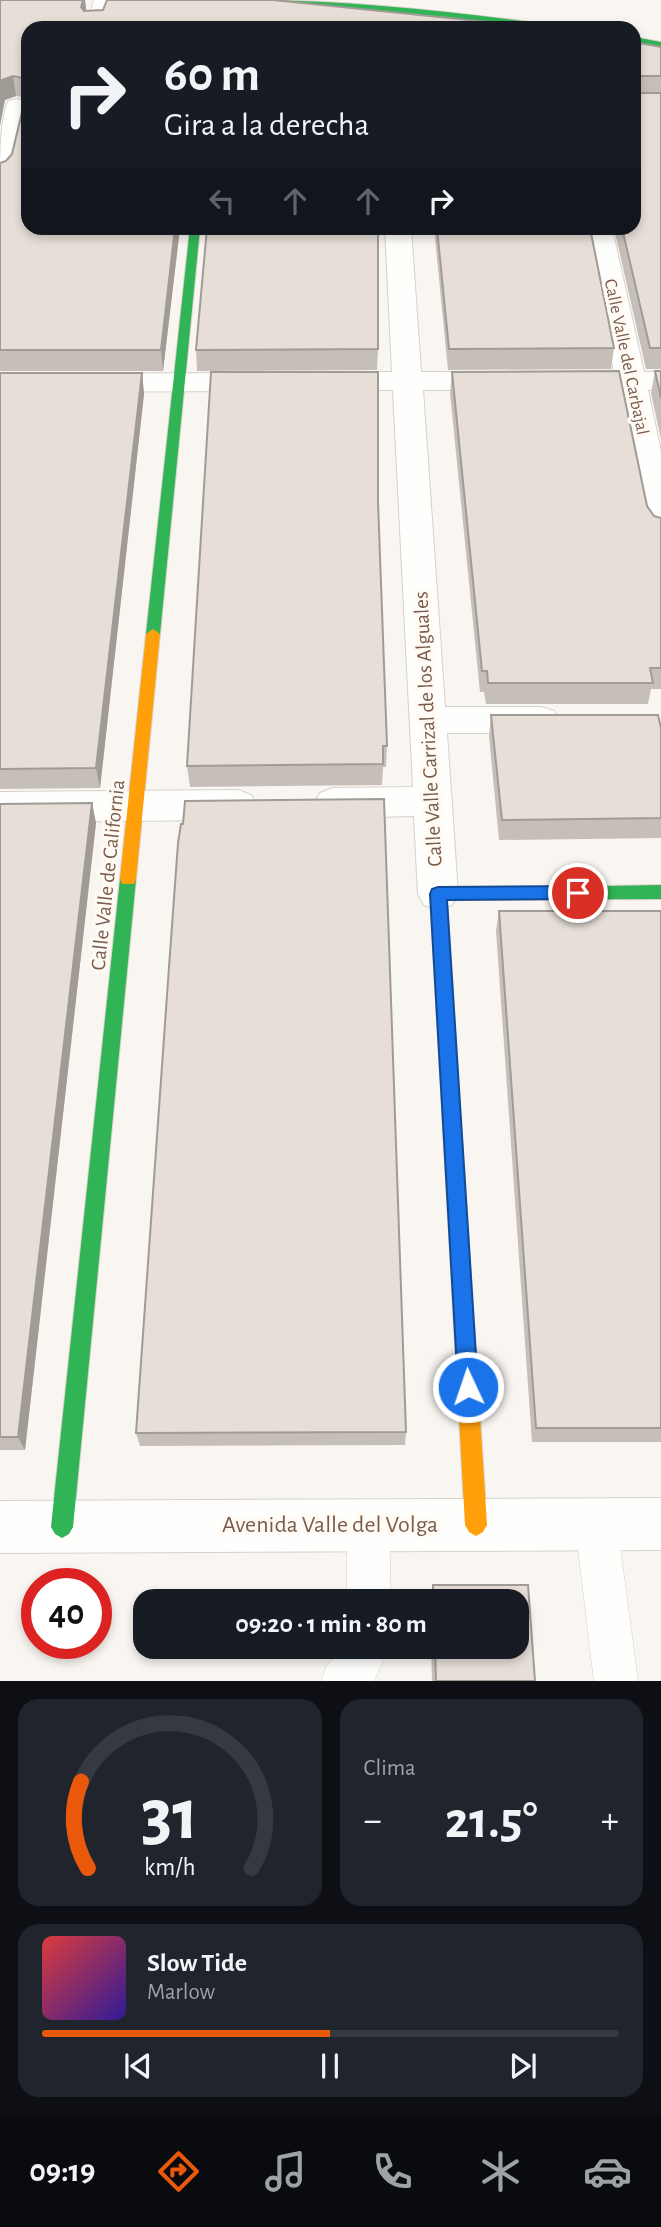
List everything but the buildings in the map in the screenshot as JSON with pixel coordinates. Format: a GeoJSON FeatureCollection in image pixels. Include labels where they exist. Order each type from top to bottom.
{"type":"FeatureCollection","features":[{"type":"Feature","properties":{"kind":"main road"},"geometry":{"type":"LineString","coordinates":[[254,0],[448,13],[505,21]]}},
{"type":"Feature","properties":{"kind":"main road"},"geometry":{"type":"LineString","coordinates":[[641,41],[661,45]]}},
{"type":"Feature","properties":{"kind":"main road","name":"Calle Valle de California"},"geometry":{"type":"LineString","coordinates":[[62,1527],[194,235]]}},
{"type":"Feature","properties":{"kind":"main road"},"geometry":{"type":"LineString","coordinates":[[438,894],[661,892]]}},
{"type":"Feature","properties":{"kind":"main road","name":"Calle Valle Carrizal de los Alguales"},"geometry":{"type":"LineString","coordinates":[[438,894],[476,1525]]}},
{"type":"Feature","properties":{"kind":"street"},"geometry":{"type":"LineString","coordinates":[[0,174],[15,106]]}},
{"type":"Feature","properties":{"kind":"street","name":"Calle Valle Carrizal de los Alguales"},"geometry":{"type":"LineString","coordinates":[[398,235],[438,894]]}},
{"type":"Feature","properties":{"kind":"street","name":"Calle Valle del Carbajal"},"geometry":{"type":"LineString","coordinates":[[600,235],[661,527]]}},
{"type":"Feature","properties":{"kind":"street"},"geometry":{"type":"LineString","coordinates":[[0,383],[661,381]]}},
{"type":"Feature","properties":{"kind":"street"},"geometry":{"type":"LineString","coordinates":[[428,720],[579,720]]}},
{"type":"Feature","properties":{"kind":"street"},"geometry":{"type":"LineString","coordinates":[[0,807],[433,801]]}},
{"type":"Feature","properties":{"kind":"street","name":"Avenida Valle del Volga"},"geometry":{"type":"LineString","coordinates":[[0,1527],[661,1524]]}},
{"type":"Feature","properties":{"kind":"lane"},"geometry":{"type":"LineString","coordinates":[[97,21],[103,0]]}},
{"type":"Feature","properties":{"kind":"lane"},"geometry":{"type":"LineString","coordinates":[[596,1524],[616,1681]]}},
{"type":"Feature","properties":{"kind":"lane"},"geometry":{"type":"LineString","coordinates":[[368,1525],[369,1589]]}},
{"type":"Feature","properties":{"kind":"traffic: fast"},"geometry":{"type":"LineString","coordinates":[[254,0],[448,14],[501,21]]}},
{"type":"Feature","properties":{"kind":"traffic: fast"},"geometry":{"type":"LineString","coordinates":[[641,41],[661,45]]}},
{"type":"Feature","properties":{"kind":"traffic: fast"},"geometry":{"type":"LineString","coordinates":[[153,634],[194,235]]}},
{"type":"Feature","properties":{"kind":"traffic: fast"},"geometry":{"type":"LineString","coordinates":[[62,1527],[128,879]]}},
{"type":"Feature","properties":{"kind":"traffic: fast"},"geometry":{"type":"LineString","coordinates":[[452,1125],[438,894],[661,892]]}},
{"type":"Feature","properties":{"kind":"traffic: slow"},"geometry":{"type":"LineString","coordinates":[[128,879],[153,634]]}},
{"type":"Feature","properties":{"kind":"traffic: slow"},"geometry":{"type":"LineString","coordinates":[[452,1125],[476,1525]]}},
{"type":"Feature","properties":{"kind":"route"},"geometry":{"type":"LineString","coordinates":[[468,1387],[438,894],[578,893]]}}]}
